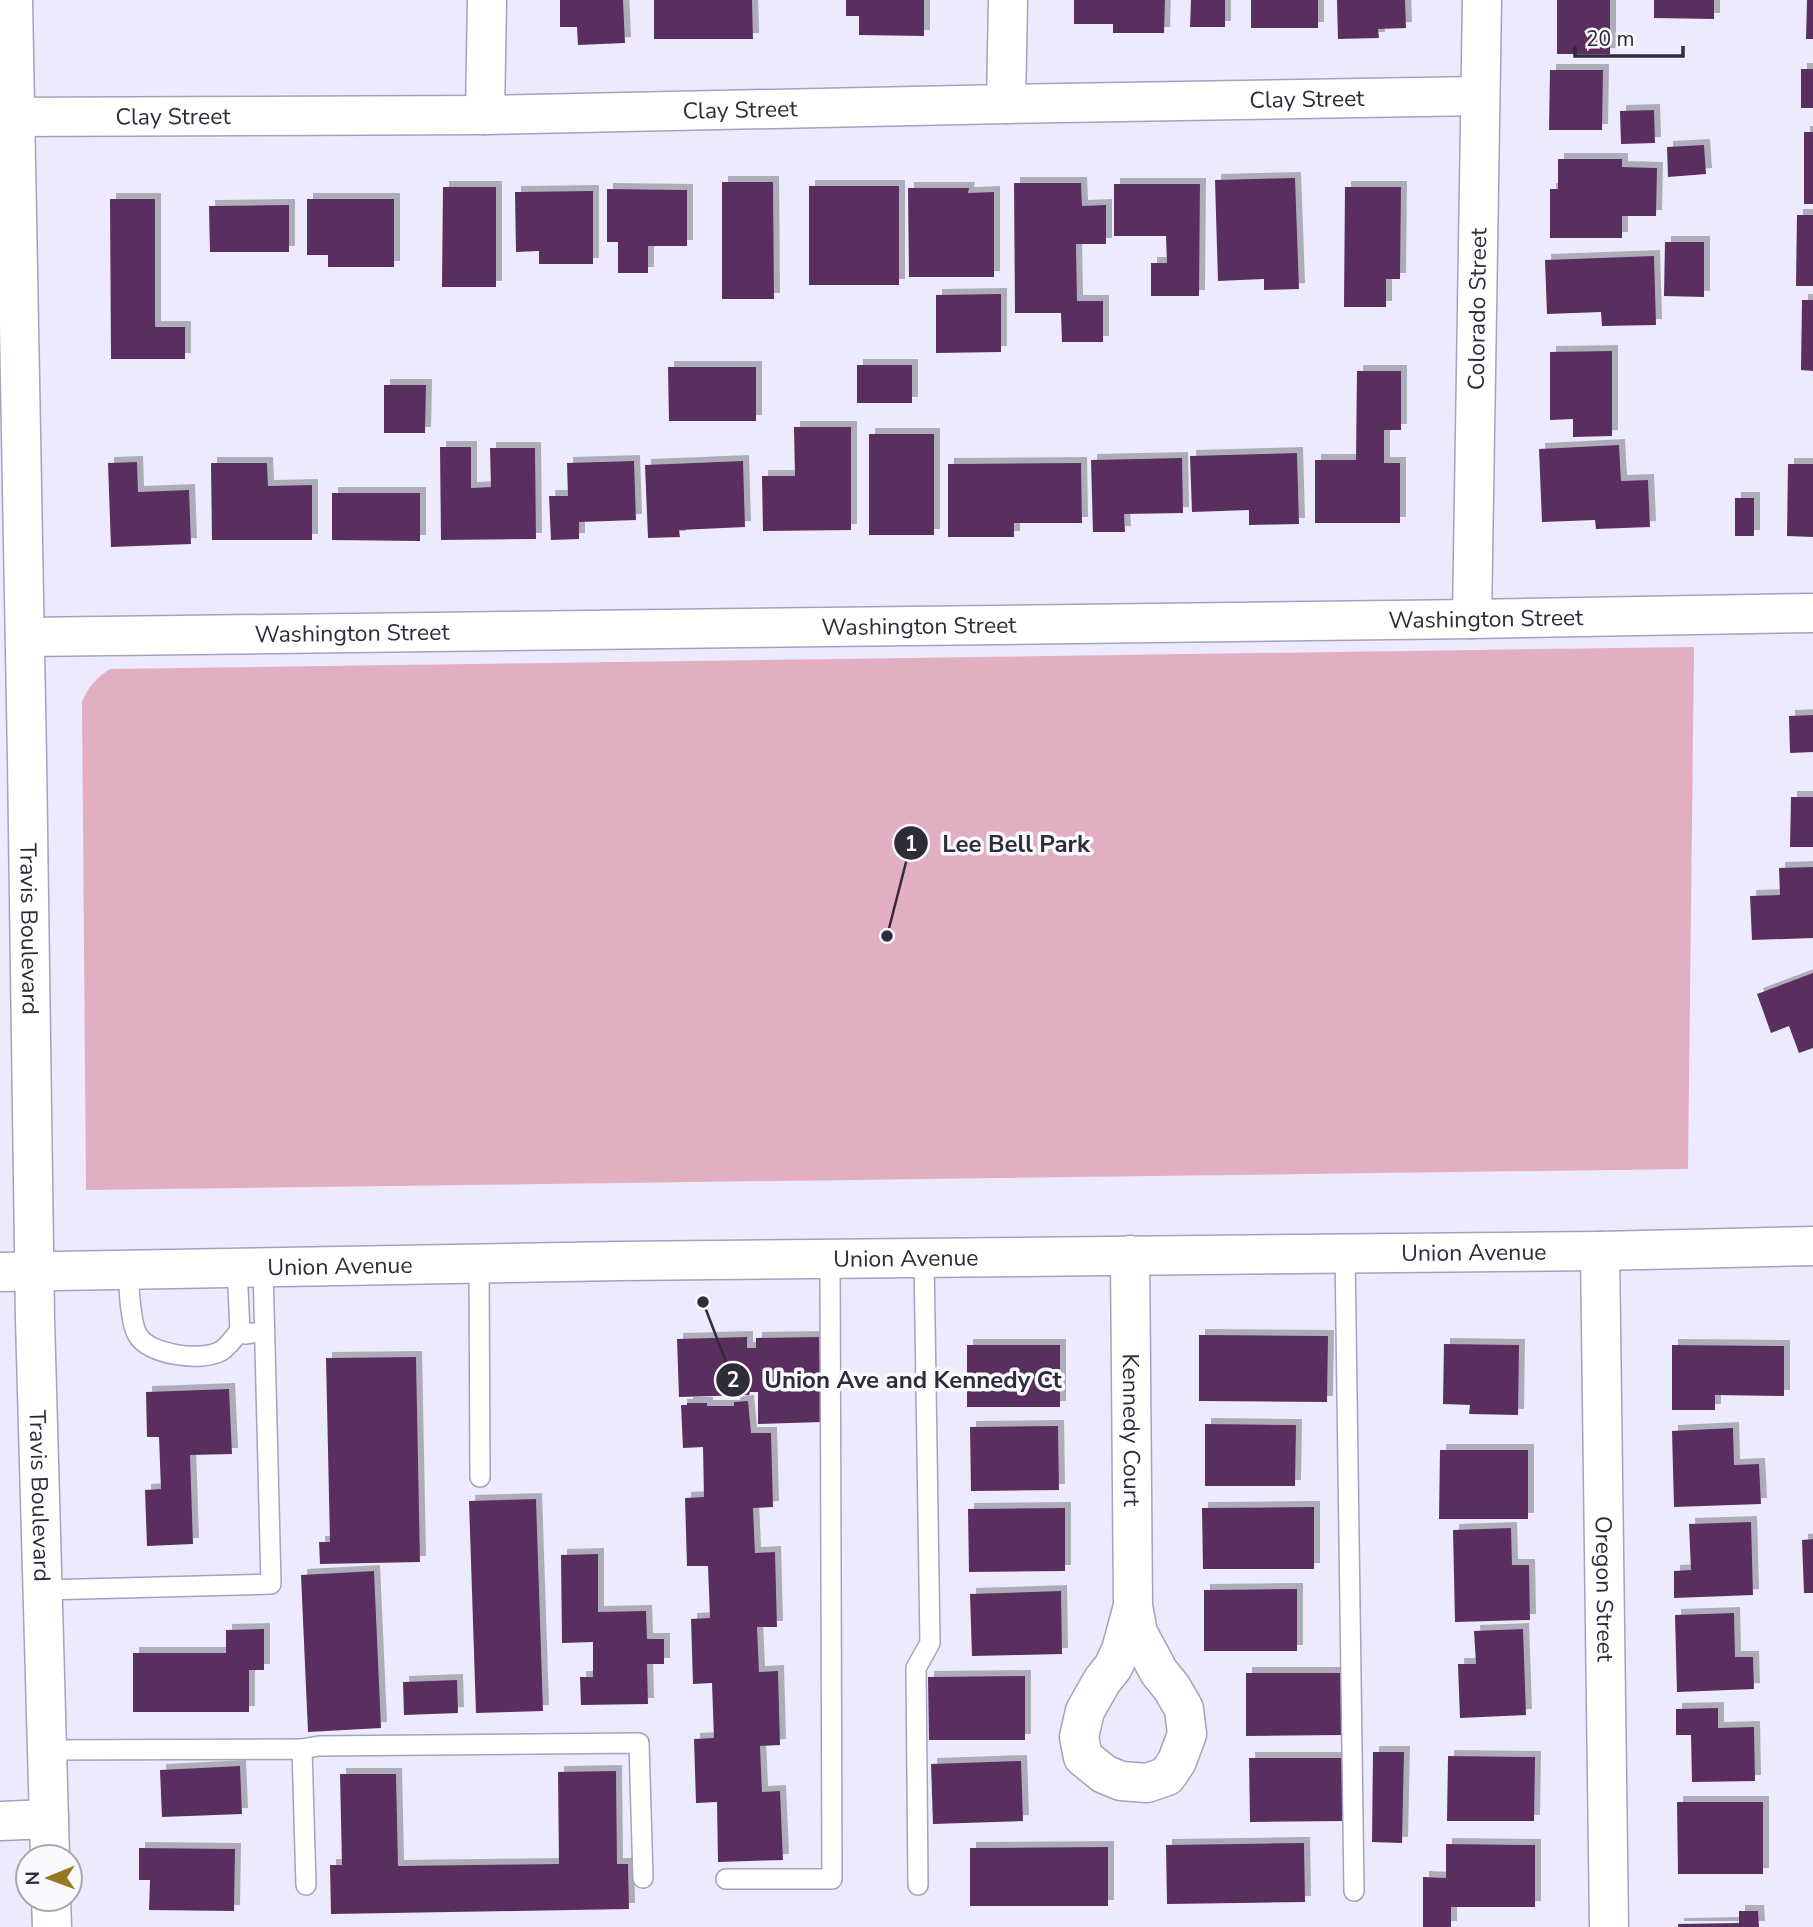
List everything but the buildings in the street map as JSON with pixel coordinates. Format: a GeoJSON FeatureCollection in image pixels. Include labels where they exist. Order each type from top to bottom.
{"type":"FeatureCollection","features":[{"type":"Feature","properties":{"kind":"street","name":"Travis Boulevard"},"geometry":{"type":"LineString","coordinates":[[13,0],[8,117],[21,643],[17,1272],[43,1590],[50,1843]]}},
{"type":"Feature","properties":{"kind":"street"},"geometry":{"type":"LineString","coordinates":[[485,115],[487,0]]}},
{"type":"Feature","properties":{"kind":"street"},"geometry":{"type":"LineString","coordinates":[[1006,104],[1008,0]]}},
{"type":"Feature","properties":{"kind":"street","name":"Colorado Street"},"geometry":{"type":"LineString","coordinates":[[1472,619],[1482,0]]}},
{"type":"Feature","properties":{"kind":"street","name":"Clay Street"},"geometry":{"type":"LineString","coordinates":[[8,117],[485,115],[1480,96]]}},
{"type":"Feature","properties":{"kind":"street","name":"Washington Street"},"geometry":{"type":"LineString","coordinates":[[21,643],[1813,613]]}},
{"type":"Feature","properties":{"kind":"street","name":"Union Avenue"},"geometry":{"type":"LineString","coordinates":[[17,1272],[479,1263],[1600,1251],[1813,1246]]}},
{"type":"Feature","properties":{"kind":"street","name":"Oregon Street"},"geometry":{"type":"LineString","coordinates":[[1600,1251],[1609,1927]]}},
{"type":"Feature","properties":{"kind":"street","name":"Kennedy Court"},"geometry":{"type":"LineString","coordinates":[[1130,1255],[1132,1606]]}},
{"type":"Feature","properties":{"kind":"street"},"geometry":{"type":"LineString","coordinates":[[0,1821],[49,1819]]}},
{"type":"Feature","properties":{"kind":"lane"},"geometry":{"type":"LineString","coordinates":[[1345,1253],[1354,1891]]}},
{"type":"Feature","properties":{"kind":"lane"},"geometry":{"type":"LineString","coordinates":[[918,1885],[916,1668],[930,1643],[924,1257]]}},
{"type":"Feature","properties":{"kind":"lane"},"geometry":{"type":"LineString","coordinates":[[726,1879],[832,1879],[830,1258]]}},
{"type":"Feature","properties":{"kind":"lane"},"geometry":{"type":"LineString","coordinates":[[479,1263],[480,1477]]}},
{"type":"Feature","properties":{"kind":"lane"},"geometry":{"type":"LineString","coordinates":[[128,1270],[137,1336],[155,1350],[193,1357],[221,1351],[240,1332],[250,1267]]}},
{"type":"Feature","properties":{"kind":"lane"},"geometry":{"type":"LineString","coordinates":[[43,1590],[271,1584],[264,1333],[250,1267]]}},
{"type":"Feature","properties":{"kind":"lane"},"geometry":{"type":"LineString","coordinates":[[240,1332],[264,1333]]}},
{"type":"Feature","properties":{"kind":"lane"},"geometry":{"type":"LineString","coordinates":[[47,1750],[302,1749],[319,1746],[639,1742],[643,1878]]}},
{"type":"Feature","properties":{"kind":"lane"},"geometry":{"type":"LineString","coordinates":[[302,1749],[306,1885]]}},
{"type":"Feature","properties":{"kind":"shaded area"},"geometry":{"type":"Polygon","coordinates":[[[1694,647],[1688,1169],[86,1190],[82,702],[93,683],[110,669],[1694,647]]]}},
{"type":"Feature","properties":{"kind":"place","name":"Lee Bell Park"},"geometry":{"type":"Point","coordinates":[887,936]}},
{"type":"Feature","properties":{"kind":"place","name":"Union Ave and Kennedy Ct"},"geometry":{"type":"Point","coordinates":[703,1302]}}]}
